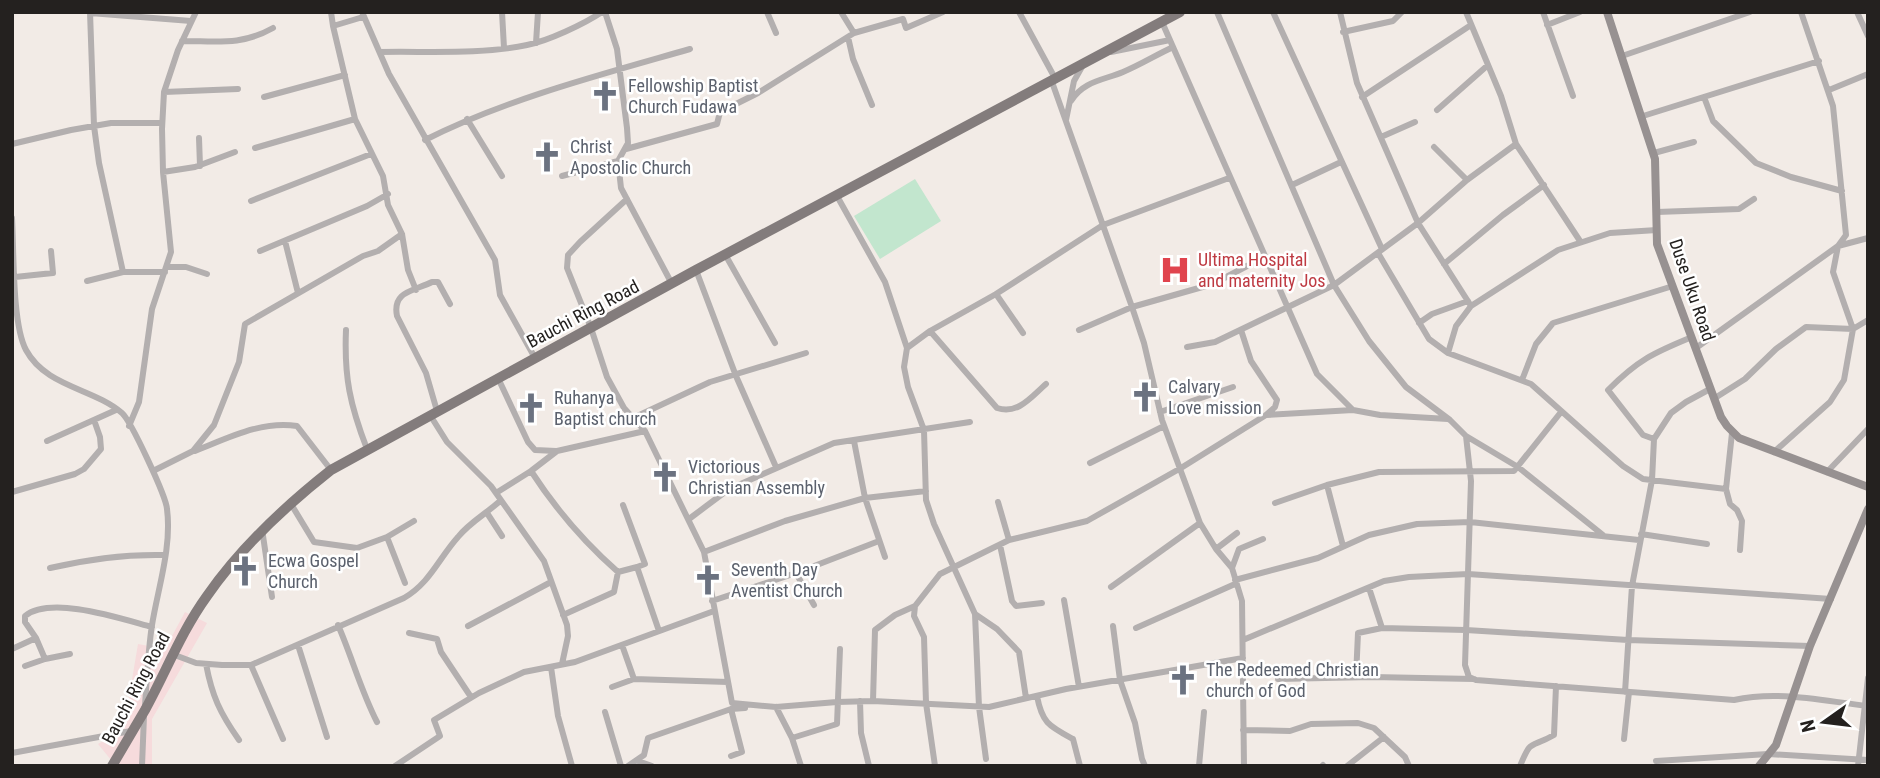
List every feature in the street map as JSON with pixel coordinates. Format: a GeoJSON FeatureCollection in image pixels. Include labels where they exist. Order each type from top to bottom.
{"type":"FeatureCollection","features":[{"type":"Feature","properties":{"kind":"main road","name":"Bauchi Ring Road"},"geometry":{"type":"LineString","coordinates":[[112,766],[144,711],[172,654],[207,596],[236,557],[262,529],[331,471],[696,270],[1180,12]]}},
{"type":"Feature","properties":{"kind":"street"},"geometry":{"type":"LineString","coordinates":[[129,426],[139,402],[152,309],[170,252],[163,172],[164,92],[182,41],[196,12]]}},
{"type":"Feature","properties":{"kind":"street"},"geometry":{"type":"LineString","coordinates":[[331,12],[355,119],[383,176],[388,205],[402,234],[408,270],[416,290]]}},
{"type":"Feature","properties":{"kind":"street"},"geometry":{"type":"LineString","coordinates":[[502,12],[504,48]]}},
{"type":"Feature","properties":{"kind":"street"},"geometry":{"type":"LineString","coordinates":[[536,43],[538,12]]}},
{"type":"Feature","properties":{"kind":"street"},"geometry":{"type":"LineString","coordinates":[[380,52],[486,50],[536,43],[604,12],[617,48],[627,128],[626,149],[618,161],[621,188],[672,284]]}},
{"type":"Feature","properties":{"kind":"street"},"geometry":{"type":"LineString","coordinates":[[767,12],[776,33]]}},
{"type":"Feature","properties":{"kind":"street"},"geometry":{"type":"LineString","coordinates":[[841,12],[851,35],[853,59],[872,105]]}},
{"type":"Feature","properties":{"kind":"street"},"geometry":{"type":"LineString","coordinates":[[626,149],[717,124],[720,112],[758,93],[851,35],[901,16],[906,27],[943,12]]}},
{"type":"Feature","properties":{"kind":"street"},"geometry":{"type":"LineString","coordinates":[[1019,12],[1054,81],[1144,343],[1164,426],[1200,523],[1232,568],[1242,601],[1244,766]]}},
{"type":"Feature","properties":{"kind":"street"},"geometry":{"type":"LineString","coordinates":[[1217,12],[1334,285],[1369,341],[1406,387],[1450,419],[1466,436],[1518,467],[1604,537]]}},
{"type":"Feature","properties":{"kind":"street"},"geometry":{"type":"LineString","coordinates":[[1273,12],[1380,251],[1429,339],[1448,353],[1522,380],[1541,391],[1623,466],[1643,479],[1726,489]]}},
{"type":"Feature","properties":{"kind":"street"},"geometry":{"type":"LineString","coordinates":[[1340,12],[1343,32],[1362,97],[1418,223],[1470,304]]}},
{"type":"Feature","properties":{"kind":"street"},"geometry":{"type":"LineString","coordinates":[[1343,32],[1393,21],[1402,12]]}},
{"type":"Feature","properties":{"kind":"street"},"geometry":{"type":"LineString","coordinates":[[1466,12],[1516,144],[1580,241]]}},
{"type":"Feature","properties":{"kind":"street"},"geometry":{"type":"LineString","coordinates":[[1543,12],[1573,96]]}},
{"type":"Feature","properties":{"kind":"street"},"geometry":{"type":"LineString","coordinates":[[1547,25],[1580,12]]}},
{"type":"Feature","properties":{"kind":"street","name":"Duse Uku Road"},"geometry":{"type":"LineString","coordinates":[[1607,12],[1654,153],[1657,244],[1721,417],[1732,433]]}},
{"type":"Feature","properties":{"kind":"street"},"geometry":{"type":"LineString","coordinates":[[1622,56],[1751,12]]}},
{"type":"Feature","properties":{"kind":"street"},"geometry":{"type":"LineString","coordinates":[[1774,452],[1830,402],[1844,380],[1853,329],[1833,272],[1838,247],[1846,235],[1833,106],[1801,12]]}},
{"type":"Feature","properties":{"kind":"street"},"geometry":{"type":"LineString","coordinates":[[1857,12],[1868,36]]}},
{"type":"Feature","properties":{"kind":"street"},"geometry":{"type":"LineString","coordinates":[[123,272],[99,163],[94,126],[90,13],[191,21]]}},
{"type":"Feature","properties":{"kind":"street"},"geometry":{"type":"LineString","coordinates":[[333,26],[362,14],[389,74],[495,260],[500,295],[535,358]]}},
{"type":"Feature","properties":{"kind":"street"},"geometry":{"type":"LineString","coordinates":[[1165,18],[1172,44],[1229,178],[1317,374],[1353,410]]}},
{"type":"Feature","properties":{"kind":"street"},"geometry":{"type":"LineString","coordinates":[[1362,97],[1471,25]]}},
{"type":"Feature","properties":{"kind":"street"},"geometry":{"type":"LineString","coordinates":[[182,41],[242,41],[258,37],[273,28]]}},
{"type":"Feature","properties":{"kind":"street"},"geometry":{"type":"LineString","coordinates":[[1105,53],[1172,44]]}},
{"type":"Feature","properties":{"kind":"street"},"geometry":{"type":"LineString","coordinates":[[1071,100],[1084,86],[1123,72],[1172,44]]}},
{"type":"Feature","properties":{"kind":"street"},"geometry":{"type":"LineString","coordinates":[[425,140],[467,119],[690,49]]}},
{"type":"Feature","properties":{"kind":"street"},"geometry":{"type":"LineString","coordinates":[[1643,116],[1818,61]]}},
{"type":"Feature","properties":{"kind":"street"},"geometry":{"type":"LineString","coordinates":[[1066,121],[1074,81],[1083,65]]}},
{"type":"Feature","properties":{"kind":"street"},"geometry":{"type":"LineString","coordinates":[[1437,110],[1488,65]]}},
{"type":"Feature","properties":{"kind":"street"},"geometry":{"type":"LineString","coordinates":[[1829,90],[1868,74]]}},
{"type":"Feature","properties":{"kind":"street"},"geometry":{"type":"LineString","coordinates":[[264,97],[345,75]]}},
{"type":"Feature","properties":{"kind":"street"},"geometry":{"type":"LineString","coordinates":[[164,92],[238,89]]}},
{"type":"Feature","properties":{"kind":"street"},"geometry":{"type":"LineString","coordinates":[[1704,97],[1713,121],[1756,163],[1791,177],[1842,191]]}},
{"type":"Feature","properties":{"kind":"street"},"geometry":{"type":"LineString","coordinates":[[255,148],[355,119]]}},
{"type":"Feature","properties":{"kind":"street"},"geometry":{"type":"LineString","coordinates":[[467,119],[502,176]]}},
{"type":"Feature","properties":{"kind":"street"},"geometry":{"type":"LineString","coordinates":[[1381,137],[1415,122]]}},
{"type":"Feature","properties":{"kind":"street"},"geometry":{"type":"LineString","coordinates":[[12,144],[111,123],[162,123]]}},
{"type":"Feature","properties":{"kind":"street"},"geometry":{"type":"LineString","coordinates":[[199,138],[200,166]]}},
{"type":"Feature","properties":{"kind":"street"},"geometry":{"type":"LineString","coordinates":[[1654,153],[1694,142]]}},
{"type":"Feature","properties":{"kind":"street"},"geometry":{"type":"LineString","coordinates":[[1187,347],[1215,342],[1334,285],[1418,223],[1467,180],[1516,144]]}},
{"type":"Feature","properties":{"kind":"street"},"geometry":{"type":"LineString","coordinates":[[1434,148],[1467,180]]}},
{"type":"Feature","properties":{"kind":"street"},"geometry":{"type":"LineString","coordinates":[[163,172],[200,166],[235,152]]}},
{"type":"Feature","properties":{"kind":"street"},"geometry":{"type":"LineString","coordinates":[[251,201],[371,154]]}},
{"type":"Feature","properties":{"kind":"street"},"geometry":{"type":"LineString","coordinates":[[562,176],[618,161]]}},
{"type":"Feature","properties":{"kind":"street"},"geometry":{"type":"LineString","coordinates":[[1292,185],[1341,162]]}},
{"type":"Feature","properties":{"kind":"street"},"geometry":{"type":"LineString","coordinates":[[907,348],[930,331],[996,294],[1103,225],[1229,178]]}},
{"type":"Feature","properties":{"kind":"street"},"geometry":{"type":"LineString","coordinates":[[1444,264],[1544,185]]}},
{"type":"Feature","properties":{"kind":"street"},"geometry":{"type":"LineString","coordinates":[[260,251],[367,206],[388,194]]}},
{"type":"Feature","properties":{"kind":"street"},"geometry":{"type":"LineString","coordinates":[[837,196],[885,282],[907,348],[904,367],[908,387],[924,430],[926,500],[933,524],[975,614],[979,707],[986,759]]}},
{"type":"Feature","properties":{"kind":"street"},"geometry":{"type":"LineString","coordinates":[[627,199],[568,255],[567,268],[607,377],[633,418],[645,431],[704,552],[732,703],[761,707]]}},
{"type":"Feature","properties":{"kind":"street"},"geometry":{"type":"LineString","coordinates":[[1657,212],[1739,209],[1754,199]]}},
{"type":"Feature","properties":{"kind":"street"},"geometry":{"type":"LineString","coordinates":[[12,218],[18,332],[26,350],[35,364],[48,375],[94,396],[124,414],[153,471],[167,509],[165,555],[152,627],[142,766]]}},
{"type":"Feature","properties":{"kind":"street"},"geometry":{"type":"LineString","coordinates":[[1419,323],[1432,314],[1470,304],[1558,250],[1580,241],[1610,233],[1657,230]]}},
{"type":"Feature","properties":{"kind":"street"},"geometry":{"type":"LineString","coordinates":[[193,451],[214,425],[239,362],[243,327],[249,321],[363,256],[378,251],[402,234]]}},
{"type":"Feature","properties":{"kind":"street"},"geometry":{"type":"LineString","coordinates":[[1696,348],[1838,247],[1868,239]]}},
{"type":"Feature","properties":{"kind":"street"},"geometry":{"type":"LineString","coordinates":[[285,241],[298,293]]}},
{"type":"Feature","properties":{"kind":"street"},"geometry":{"type":"LineString","coordinates":[[15,277],[53,273],[51,251]]}},
{"type":"Feature","properties":{"kind":"street"},"geometry":{"type":"LineString","coordinates":[[726,256],[775,344]]}},
{"type":"Feature","properties":{"kind":"street"},"geometry":{"type":"LineString","coordinates":[[1079,330],[1132,307],[1213,285],[1264,257]]}},
{"type":"Feature","properties":{"kind":"street"},"geometry":{"type":"LineString","coordinates":[[87,281],[123,272],[186,267],[207,274]]}},
{"type":"Feature","properties":{"kind":"street"},"geometry":{"type":"LineString","coordinates":[[696,270],[736,376],[776,467]]}},
{"type":"Feature","properties":{"kind":"street"},"geometry":{"type":"LineString","coordinates":[[450,304],[438,282],[432,282],[401,296],[396,300],[395,306],[397,316],[426,373],[434,413],[447,442],[496,493],[544,561],[567,625],[568,636],[562,664]]}},
{"type":"Feature","properties":{"kind":"street"},"geometry":{"type":"LineString","coordinates":[[1522,380],[1536,344],[1553,323],[1673,286]]}},
{"type":"Feature","properties":{"kind":"street"},"geometry":{"type":"LineString","coordinates":[[996,294],[1023,333]]}},
{"type":"Feature","properties":{"kind":"street"},"geometry":{"type":"LineString","coordinates":[[1448,353],[1456,326],[1470,304]]}},
{"type":"Feature","properties":{"kind":"street"},"geometry":{"type":"LineString","coordinates":[[1714,398],[1745,379],[1776,349],[1806,327],[1853,329],[1868,320]]}},
{"type":"Feature","properties":{"kind":"street"},"geometry":{"type":"LineString","coordinates":[[346,330],[344,362],[347,389],[367,449]]}},
{"type":"Feature","properties":{"kind":"street"},"geometry":{"type":"LineString","coordinates":[[873,701],[875,630],[895,615],[915,606],[940,574],[1009,540],[1087,521],[1181,468],[1275,407],[1277,400],[1251,360],[1241,330]]}},
{"type":"Feature","properties":{"kind":"street"},"geometry":{"type":"LineString","coordinates":[[930,331],[997,408],[1007,411],[1018,408],[1046,384]]}},
{"type":"Feature","properties":{"kind":"street"},"geometry":{"type":"LineString","coordinates":[[1654,439],[1643,435],[1608,390],[1633,366],[1652,354],[1692,337]]}},
{"type":"Feature","properties":{"kind":"street"},"geometry":{"type":"LineString","coordinates":[[633,418],[710,382],[806,354]]}},
{"type":"Feature","properties":{"kind":"street"},"geometry":{"type":"LineString","coordinates":[[498,378],[528,442],[535,450],[556,451],[645,431]]}},
{"type":"Feature","properties":{"kind":"street"},"geometry":{"type":"LineString","coordinates":[[1160,412],[1233,387]]}},
{"type":"Feature","properties":{"kind":"street"},"geometry":{"type":"LineString","coordinates":[[1624,739],[1632,586],[1652,480],[1654,439],[1671,413],[1710,389]]}},
{"type":"Feature","properties":{"kind":"street"},"geometry":{"type":"LineString","coordinates":[[47,442],[116,410]]}},
{"type":"Feature","properties":{"kind":"street"},"geometry":{"type":"LineString","coordinates":[[1266,415],[1353,410],[1380,415],[1450,419]]}},
{"type":"Feature","properties":{"kind":"street"},"geometry":{"type":"LineString","coordinates":[[1275,503],[1327,485],[1379,472],[1514,471],[1561,412]]}},
{"type":"Feature","properties":{"kind":"street"},"geometry":{"type":"LineString","coordinates":[[12,492],[84,469],[101,449],[94,420]]}},
{"type":"Feature","properties":{"kind":"street"},"geometry":{"type":"LineString","coordinates":[[689,519],[729,489],[834,443],[970,422]]}},
{"type":"Feature","properties":{"kind":"street"},"geometry":{"type":"LineString","coordinates":[[153,471],[193,451],[248,431],[289,424],[296,426],[331,471]]}},
{"type":"Feature","properties":{"kind":"street"},"geometry":{"type":"LineString","coordinates":[[1090,463],[1164,426]]}},
{"type":"Feature","properties":{"kind":"street"},"geometry":{"type":"LineString","coordinates":[[1827,472],[1868,429]]}},
{"type":"Feature","properties":{"kind":"street"},"geometry":{"type":"LineString","coordinates":[[1740,550],[1742,521],[1737,510],[1730,504],[1726,489],[1732,433],[1774,452],[1868,486]]}},
{"type":"Feature","properties":{"kind":"street"},"geometry":{"type":"LineString","coordinates":[[1466,436],[1470,471],[1470,522],[1465,665],[1469,677],[1476,680]]}},
{"type":"Feature","properties":{"kind":"street"},"geometry":{"type":"LineString","coordinates":[[854,441],[865,498],[885,557]]}},
{"type":"Feature","properties":{"kind":"street"},"geometry":{"type":"LineString","coordinates":[[496,493],[556,451]]}},
{"type":"Feature","properties":{"kind":"street"},"geometry":{"type":"LineString","coordinates":[[531,471],[545,492],[598,555],[618,572]]}},
{"type":"Feature","properties":{"kind":"street"},"geometry":{"type":"LineString","coordinates":[[1327,485],[1343,546]]}},
{"type":"Feature","properties":{"kind":"street"},"geometry":{"type":"LineString","coordinates":[[704,552],[785,521],[865,498],[926,491]]}},
{"type":"Feature","properties":{"kind":"street"},"geometry":{"type":"LineString","coordinates":[[172,654],[206,664],[251,665],[418,590],[459,535],[500,501]]}},
{"type":"Feature","properties":{"kind":"street"},"geometry":{"type":"LineString","coordinates":[[998,502],[1009,540]]}},
{"type":"Feature","properties":{"kind":"street"},"geometry":{"type":"LineString","coordinates":[[291,504],[314,542],[357,548],[387,537],[414,521]]}},
{"type":"Feature","properties":{"kind":"street"},"geometry":{"type":"LineString","coordinates":[[618,572],[645,564],[623,505]]}},
{"type":"Feature","properties":{"kind":"street"},"geometry":{"type":"LineString","coordinates":[[1759,766],[1776,745],[1810,646],[1868,509]]}},
{"type":"Feature","properties":{"kind":"street"},"geometry":{"type":"LineString","coordinates":[[487,513],[502,536]]}},
{"type":"Feature","properties":{"kind":"street"},"geometry":{"type":"LineString","coordinates":[[1136,628],[1235,582],[1318,558],[1369,535],[1417,524],[1470,522],[1604,537],[1640,537],[1707,544]]}},
{"type":"Feature","properties":{"kind":"street"},"geometry":{"type":"LineString","coordinates":[[1111,587],[1200,523]]}},
{"type":"Feature","properties":{"kind":"street"},"geometry":{"type":"LineString","coordinates":[[262,529],[272,597]]}},
{"type":"Feature","properties":{"kind":"street"},"geometry":{"type":"LineString","coordinates":[[1216,549],[1237,533]]}},
{"type":"Feature","properties":{"kind":"street"},"geometry":{"type":"LineString","coordinates":[[387,537],[405,583]]}},
{"type":"Feature","properties":{"kind":"street"},"geometry":{"type":"LineString","coordinates":[[1232,568],[1239,550],[1263,539]]}},
{"type":"Feature","properties":{"kind":"street"},"geometry":{"type":"LineString","coordinates":[[712,601],[879,541]]}},
{"type":"Feature","properties":{"kind":"street"},"geometry":{"type":"LineString","coordinates":[[1000,545],[1012,601],[1016,606],[1042,603]]}},
{"type":"Feature","properties":{"kind":"street"},"geometry":{"type":"LineString","coordinates":[[50,568],[81,560],[165,555]]}},
{"type":"Feature","properties":{"kind":"street"},"geometry":{"type":"LineString","coordinates":[[637,567],[659,631]]}},
{"type":"Feature","properties":{"kind":"street"},"geometry":{"type":"LineString","coordinates":[[563,615],[614,592],[618,572]]}},
{"type":"Feature","properties":{"kind":"street"},"geometry":{"type":"LineString","coordinates":[[796,573],[814,605]]}},
{"type":"Feature","properties":{"kind":"street"},"geometry":{"type":"LineString","coordinates":[[1242,640],[1384,581],[1409,577],[1468,574],[1830,598]]}},
{"type":"Feature","properties":{"kind":"street"},"geometry":{"type":"LineString","coordinates":[[468,626],[551,582]]}},
{"type":"Feature","properties":{"kind":"street"},"geometry":{"type":"LineString","coordinates":[[1368,588],[1382,628]]}},
{"type":"Feature","properties":{"kind":"street"},"geometry":{"type":"LineString","coordinates":[[1064,600],[1079,687]]}},
{"type":"Feature","properties":{"kind":"street"},"geometry":{"type":"LineString","coordinates":[[915,606],[914,616],[924,637],[926,703],[935,766]]}},
{"type":"Feature","properties":{"kind":"street"},"geometry":{"type":"LineString","coordinates":[[45,659],[25,622],[25,616],[29,612],[44,609],[78,610],[152,627]]}},
{"type":"Feature","properties":{"kind":"street"},"geometry":{"type":"LineString","coordinates":[[395,766],[440,736],[434,720],[471,697],[524,672],[562,664],[622,645],[715,611]]}},
{"type":"Feature","properties":{"kind":"street"},"geometry":{"type":"LineString","coordinates":[[975,614],[997,629],[1018,652],[1026,698]]}},
{"type":"Feature","properties":{"kind":"street"},"geometry":{"type":"LineString","coordinates":[[338,625],[377,722]]}},
{"type":"Feature","properties":{"kind":"street"},"geometry":{"type":"LineString","coordinates":[[1113,626],[1120,680],[1136,723],[1145,766]]}},
{"type":"Feature","properties":{"kind":"street"},"geometry":{"type":"LineString","coordinates":[[1356,677],[1358,633],[1382,628],[1810,646]]}},
{"type":"Feature","properties":{"kind":"street"},"geometry":{"type":"LineString","coordinates":[[409,633],[437,639],[441,652],[471,697]]}},
{"type":"Feature","properties":{"kind":"street"},"geometry":{"type":"LineString","coordinates":[[12,649],[36,638]]}},
{"type":"Feature","properties":{"kind":"street"},"geometry":{"type":"LineString","coordinates":[[298,645],[327,737]]}},
{"type":"Feature","properties":{"kind":"street"},"geometry":{"type":"LineString","coordinates":[[622,645],[634,679]]}},
{"type":"Feature","properties":{"kind":"street"},"geometry":{"type":"LineString","coordinates":[[792,738],[837,724],[840,649]]}},
{"type":"Feature","properties":{"kind":"street"},"geometry":{"type":"LineString","coordinates":[[25,666],[70,653]]}},
{"type":"Feature","properties":{"kind":"street"},"geometry":{"type":"LineString","coordinates":[[628,766],[644,755],[648,738],[731,709],[860,701],[979,707],[1243,658]]}},
{"type":"Feature","properties":{"kind":"street"},"geometry":{"type":"LineString","coordinates":[[206,664],[211,693],[220,714],[239,740]]}},
{"type":"Feature","properties":{"kind":"street"},"geometry":{"type":"LineString","coordinates":[[251,665],[283,739]]}},
{"type":"Feature","properties":{"kind":"street"},"geometry":{"type":"LineString","coordinates":[[551,667],[558,716],[572,766]]}},
{"type":"Feature","properties":{"kind":"street"},"geometry":{"type":"LineString","coordinates":[[1278,679],[1356,677],[1476,680],[1734,700],[1756,695],[1792,696],[1866,705]]}},
{"type":"Feature","properties":{"kind":"street"},"geometry":{"type":"LineString","coordinates":[[1858,763],[1868,678]]}},
{"type":"Feature","properties":{"kind":"street"},"geometry":{"type":"LineString","coordinates":[[612,687],[634,679],[728,682]]}},
{"type":"Feature","properties":{"kind":"street"},"geometry":{"type":"LineString","coordinates":[[1523,764],[1524,751],[1529,745],[1554,735],[1556,686]]}},
{"type":"Feature","properties":{"kind":"street"},"geometry":{"type":"LineString","coordinates":[[1037,695],[1041,715],[1050,727],[1073,739],[1080,766]]}},
{"type":"Feature","properties":{"kind":"street"},"geometry":{"type":"LineString","coordinates":[[860,701],[861,733],[869,766]]}},
{"type":"Feature","properties":{"kind":"street"},"geometry":{"type":"LineString","coordinates":[[776,707],[792,738],[801,766]]}},
{"type":"Feature","properties":{"kind":"street"},"geometry":{"type":"LineString","coordinates":[[731,709],[743,752],[731,756]]}},
{"type":"Feature","properties":{"kind":"street"},"geometry":{"type":"LineString","coordinates":[[605,712],[621,766]]}},
{"type":"Feature","properties":{"kind":"street"},"geometry":{"type":"LineString","coordinates":[[1199,766],[1204,712]]}},
{"type":"Feature","properties":{"kind":"street"},"geometry":{"type":"LineString","coordinates":[[1243,730],[1290,731],[1311,724],[1358,723],[1374,728],[1405,757],[1409,766]]}},
{"type":"Feature","properties":{"kind":"street"},"geometry":{"type":"LineString","coordinates":[[12,753],[131,731]]}},
{"type":"Feature","properties":{"kind":"street"},"geometry":{"type":"LineString","coordinates":[[1347,766],[1384,737]]}},
{"type":"Feature","properties":{"kind":"street"},"geometry":{"type":"LineString","coordinates":[[1656,761],[1768,754],[1858,763],[1868,760]]}},
{"type":"Feature","properties":{"kind":"street"},"geometry":{"type":"LineString","coordinates":[[638,761],[652,766]]}},
{"type":"Feature","properties":{"kind":"shaded area"},"geometry":{"type":"Polygon","coordinates":[[[185,612],[207,623],[152,719],[152,766],[116,766],[98,744],[114,735],[127,709],[138,644],[165,649],[185,612]]]}},
{"type":"Feature","properties":{"kind":"green space"},"geometry":{"type":"Polygon","coordinates":[[[915,179],[941,221],[880,259],[854,216],[915,179]]]}},
{"type":"Feature","properties":{"kind":"place","name":"Fellowship Baptist Church Fudawa"},"geometry":{"type":"Point","coordinates":[605,96]}},
{"type":"Feature","properties":{"kind":"place","name":"Christ Apostolic Church"},"geometry":{"type":"Point","coordinates":[547,157]}},
{"type":"Feature","properties":{"kind":"place","name":"Ultima Hospital and maternity Jos"},"geometry":{"type":"Point","coordinates":[1175,270]}},
{"type":"Feature","properties":{"kind":"place","name":"Calvary Love mission"},"geometry":{"type":"Point","coordinates":[1145,397]}},
{"type":"Feature","properties":{"kind":"place","name":"Ruhanya Baptist church"},"geometry":{"type":"Point","coordinates":[531,408]}},
{"type":"Feature","properties":{"kind":"place","name":"Victorious Christian Assembly"},"geometry":{"type":"Point","coordinates":[665,477]}},
{"type":"Feature","properties":{"kind":"place","name":"Ecwa Gospel Church"},"geometry":{"type":"Point","coordinates":[245,571]}},
{"type":"Feature","properties":{"kind":"place","name":"Seventh Day Aventist Church"},"geometry":{"type":"Point","coordinates":[708,580]}},
{"type":"Feature","properties":{"kind":"place","name":"The Redeemed Christian church of God"},"geometry":{"type":"Point","coordinates":[1183,680]}}]}
